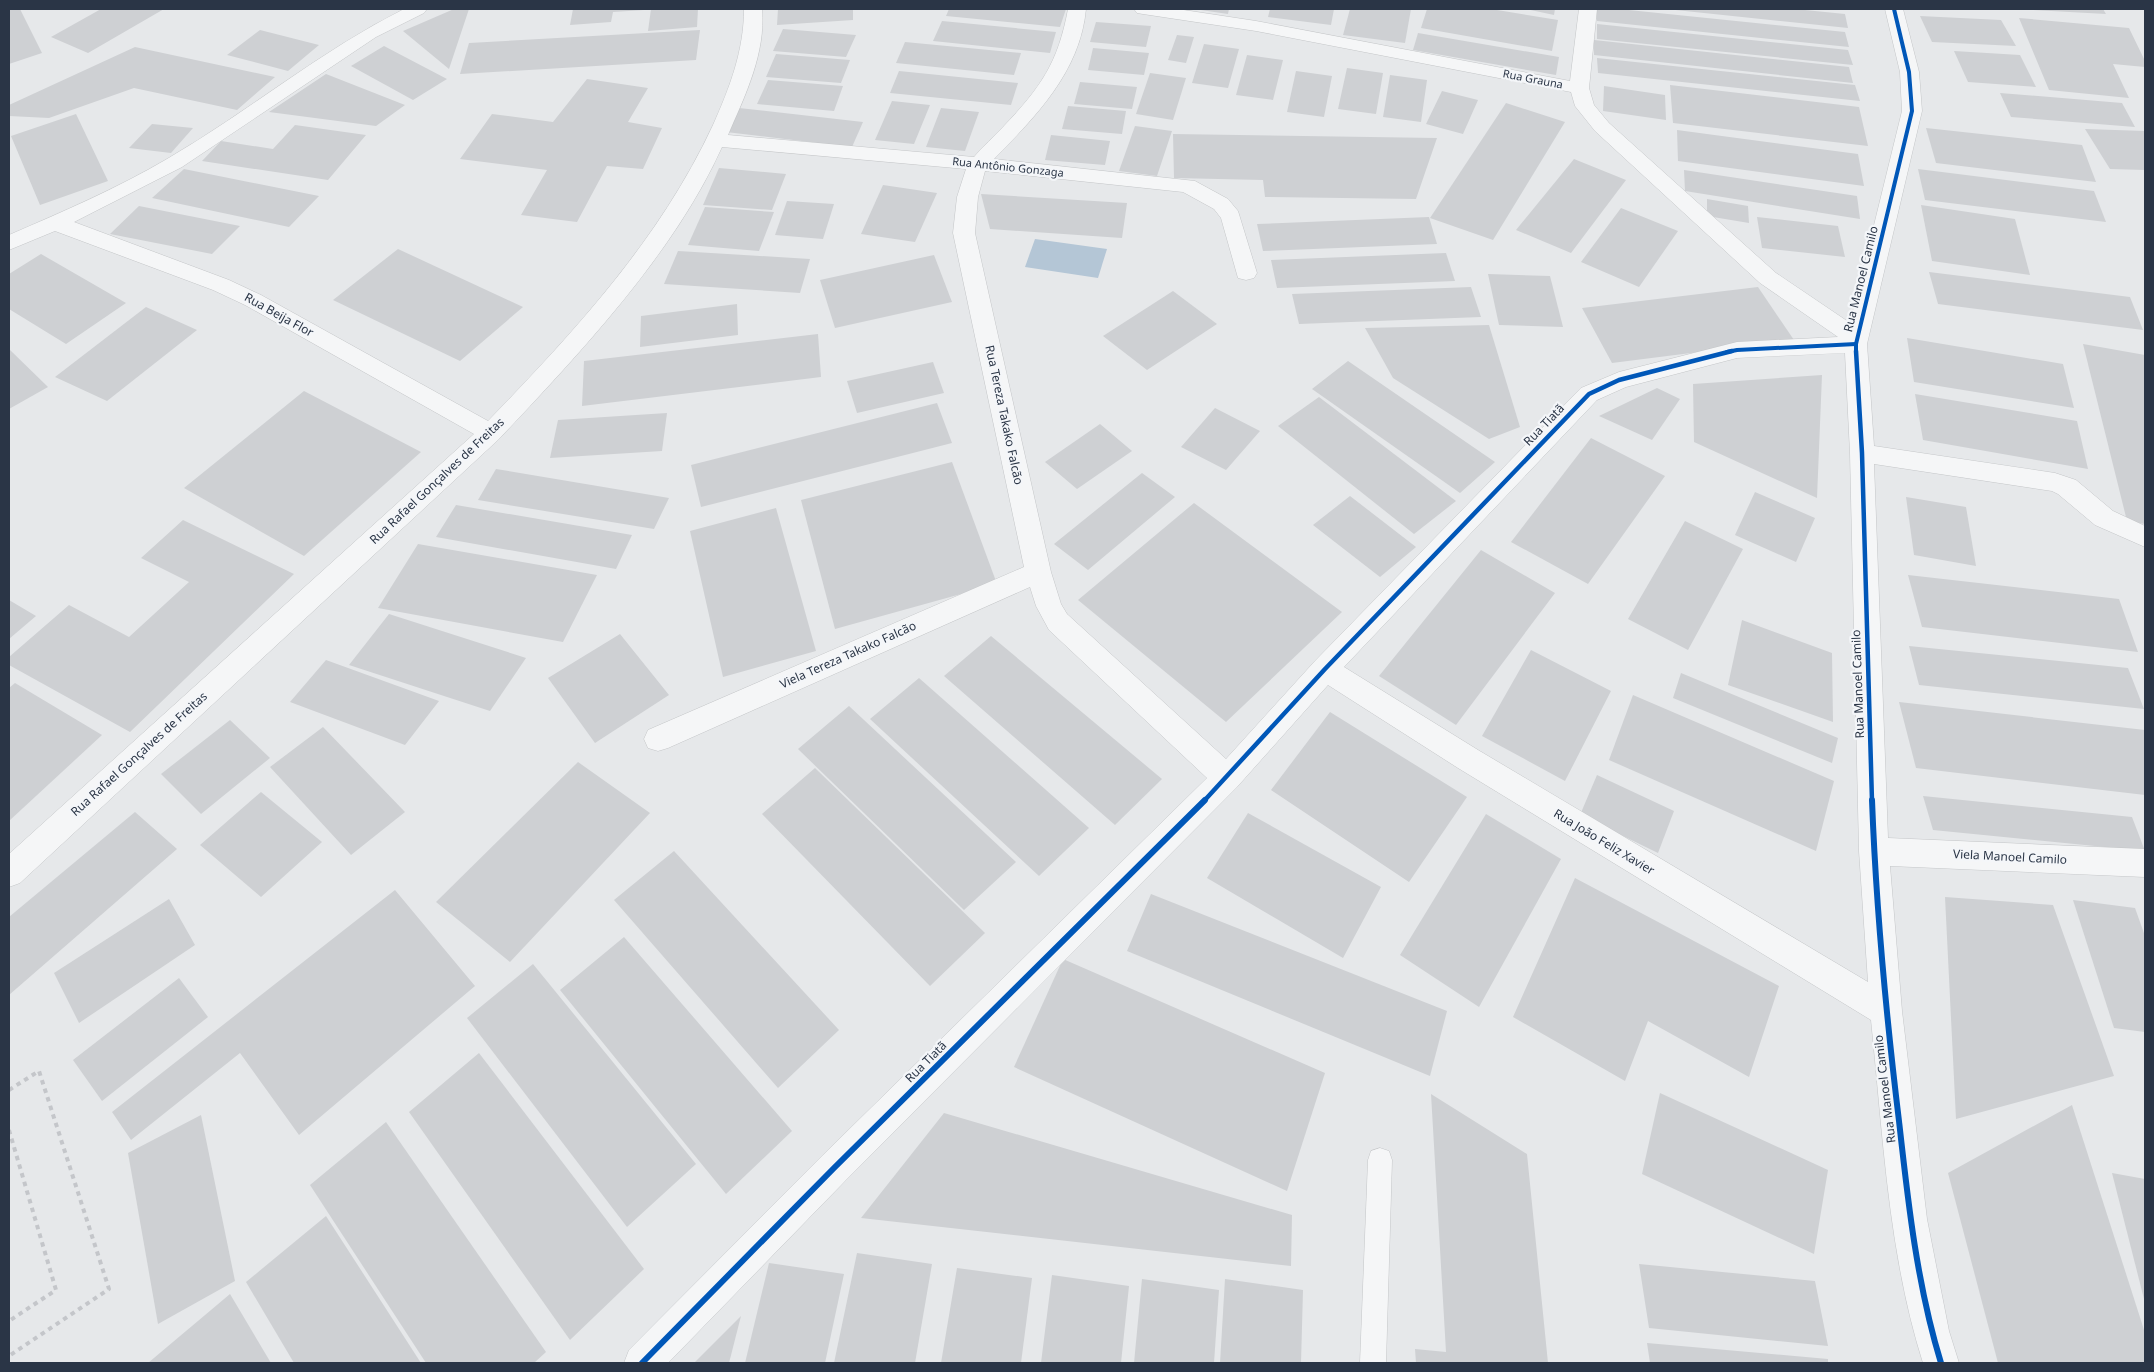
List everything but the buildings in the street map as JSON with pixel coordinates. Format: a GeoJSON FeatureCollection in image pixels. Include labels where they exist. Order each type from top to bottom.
{"type":"FeatureCollection","features":[{"type":"Feature","properties":{"kind":"street"},"geometry":{"type":"LineString","coordinates":[[9,243],[116,195],[175,163],[370,33],[418,9]]}},
{"type":"Feature","properties":{"kind":"street","name":"Rua Rafael Gonçalves de Freitas"},"geometry":{"type":"LineString","coordinates":[[9,873],[490,433],[559,362],[652,249],[691,190],[717,140],[745,70],[755,20],[753,9]]}},
{"type":"Feature","properties":{"kind":"street","name":"Rua Tereza Takako Falcão"},"geometry":{"type":"LineString","coordinates":[[1077,9],[1063,65],[1053,83],[1039,102],[979,164],[969,191],[964,233],[1038,572],[1049,606],[1058,622],[1227,778]]}},
{"type":"Feature","properties":{"kind":"street","name":"Rua Grauna"},"geometry":{"type":"LineString","coordinates":[[1143,9],[1258,18],[1579,88],[1585,106],[1602,128],[1761,272],[1857,341]]}},
{"type":"Feature","properties":{"kind":"street"},"geometry":{"type":"LineString","coordinates":[[1579,88],[1588,9]]}},
{"type":"Feature","properties":{"kind":"street","name":"Rua Manoel Camilo"},"geometry":{"type":"LineString","coordinates":[[1894,9],[1910,70],[1913,90],[1912,111],[1857,341],[1874,851],[1886,1011],[1910,1219],[1931,1331],[1941,1363]]}},
{"type":"Feature","properties":{"kind":"street","name":"Rua Antônio Gonzaga"},"geometry":{"type":"LineString","coordinates":[[717,140],[979,164],[1188,186],[1221,204],[1231,216],[1246,272]]}},
{"type":"Feature","properties":{"kind":"street","name":"Rua Beija Flor"},"geometry":{"type":"LineString","coordinates":[[55,224],[221,285],[253,300],[490,433]]}},
{"type":"Feature","properties":{"kind":"street","name":"Rua Tiatã"},"geometry":{"type":"LineString","coordinates":[[642,1363],[834,1168],[1227,778],[1324,670],[1589,394],[1619,380],[1737,350],[1857,341]]}},
{"type":"Feature","properties":{"kind":"street"},"geometry":{"type":"LineString","coordinates":[[1862,453],[2054,482],[2067,487],[2104,518],[2145,537]]}},
{"type":"Feature","properties":{"kind":"street","name":"Viela Tereza Takako Falcão"},"geometry":{"type":"LineString","coordinates":[[658,739],[1038,572]]}},
{"type":"Feature","properties":{"kind":"street","name":"Rua João Feliz Xavier"},"geometry":{"type":"LineString","coordinates":[[1324,670],[1886,1011]]}},
{"type":"Feature","properties":{"kind":"street","name":"Viela Manoel Camilo"},"geometry":{"type":"LineString","coordinates":[[1874,851],[2145,863]]}},
{"type":"Feature","properties":{"kind":"lane"},"geometry":{"type":"LineString","coordinates":[[1373,1363],[1380,1160]]}},
{"type":"Feature","properties":{"kind":"path"},"geometry":{"type":"LineString","coordinates":[[9,1090],[39,1072],[109,1289],[9,1356]]}},
{"type":"Feature","properties":{"kind":"path"},"geometry":{"type":"LineString","coordinates":[[9,1130],[56,1290],[9,1321]]}},
{"type":"Feature","properties":{"kind":"water"},"geometry":{"type":"Polygon","coordinates":[[[1035,239],[1107,249],[1098,278],[1025,267],[1035,239]]]}},
{"type":"Feature","properties":{"kind":"cycle path"},"geometry":{"type":"LineString","coordinates":[[1894,9],[1909,72],[1912,111],[1856,344],[1862,453],[1874,851],[1886,1011],[1910,1219],[1931,1331],[1941,1363]]}},
{"type":"Feature","properties":{"kind":"cycle path"},"geometry":{"type":"LineString","coordinates":[[642,1363],[834,1168],[1227,778],[1325,669],[1589,394],[1619,380],[1737,350],[1856,344]]}}]}
